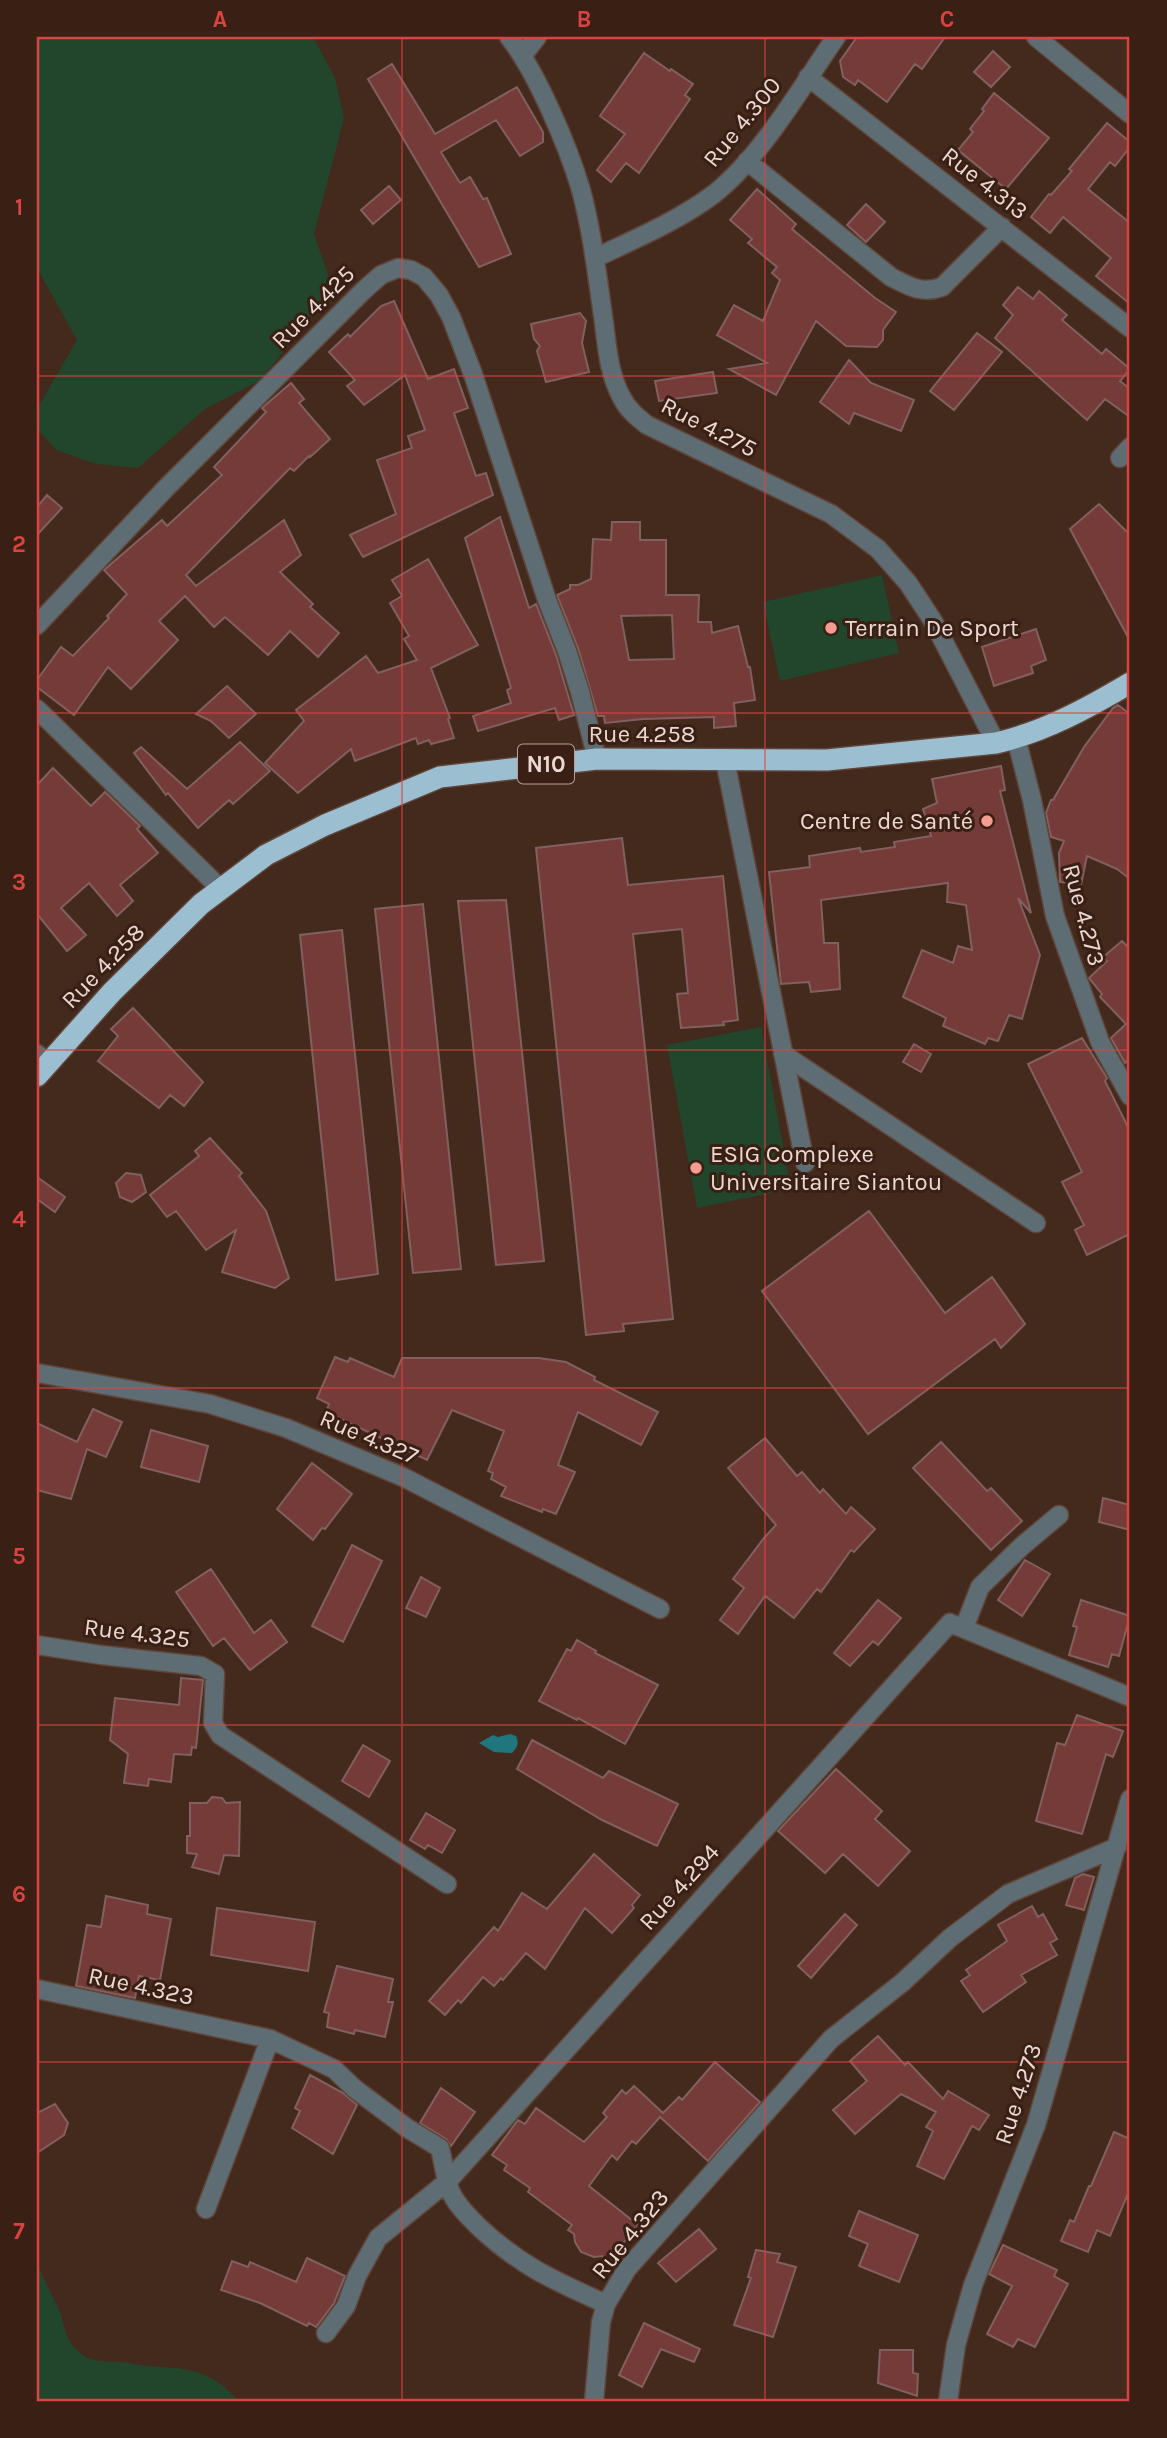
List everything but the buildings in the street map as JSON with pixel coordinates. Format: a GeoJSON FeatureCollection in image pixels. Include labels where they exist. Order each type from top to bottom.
{"type":"FeatureCollection","features":[{"type":"Feature","properties":{"kind":"highway","name":"Rue 4.258"},"geometry":{"type":"LineString","coordinates":[[41,1064],[201,904],[266,855],[325,825],[440,777],[597,759],[827,760],[1006,740],[1060,721],[1130,682]]}},
{"type":"Feature","properties":{"kind":"street","name":"Rue 4.275"},"geometry":{"type":"LineString","coordinates":[[509,37],[523,55],[556,125],[580,190],[595,258],[611,372],[622,400],[632,413],[647,425],[831,514],[878,550],[908,583],[1006,740]]}},
{"type":"Feature","properties":{"kind":"street"},"geometry":{"type":"LineString","coordinates":[[523,55],[537,37]]}},
{"type":"Feature","properties":{"kind":"street","name":"Rue 4.300"},"geometry":{"type":"LineString","coordinates":[[595,258],[666,224],[714,194],[747,160],[836,37]]}},
{"type":"Feature","properties":{"kind":"street"},"geometry":{"type":"LineString","coordinates":[[1036,37],[1130,114]]}},
{"type":"Feature","properties":{"kind":"street","name":"Rue 4.313"},"geometry":{"type":"LineString","coordinates":[[808,77],[1130,328]]}},
{"type":"Feature","properties":{"kind":"street"},"geometry":{"type":"LineString","coordinates":[[747,160],[891,277],[915,289],[929,292],[942,287],[1002,227]]}},
{"type":"Feature","properties":{"kind":"street","name":"Rue 4.425"},"geometry":{"type":"LineString","coordinates":[[37,625],[166,488],[364,290],[382,275],[398,268],[411,270],[424,277],[439,295],[473,374],[547,600],[577,682],[597,759]]}},
{"type":"Feature","properties":{"kind":"street"},"geometry":{"type":"LineString","coordinates":[[37,709],[221,889]]}},
{"type":"Feature","properties":{"kind":"street","name":"Rue 4.273"},"geometry":{"type":"LineString","coordinates":[[1006,740],[1032,800],[1055,916],[1100,1042],[1130,1096]]}},
{"type":"Feature","properties":{"kind":"street"},"geometry":{"type":"LineString","coordinates":[[725,760],[805,1163]]}},
{"type":"Feature","properties":{"kind":"street"},"geometry":{"type":"LineString","coordinates":[[783,1054],[1036,1223]]}},
{"type":"Feature","properties":{"kind":"street","name":"Rue 4.327"},"geometry":{"type":"LineString","coordinates":[[37,1373],[210,1404],[286,1428],[403,1477],[660,1609]]}},
{"type":"Feature","properties":{"kind":"street"},"geometry":{"type":"LineString","coordinates":[[1059,1515],[980,1587],[964,1628],[1130,1697]]}},
{"type":"Feature","properties":{"kind":"street","name":"Rue 4.294"},"geometry":{"type":"LineString","coordinates":[[326,2333],[346,2306],[357,2276],[378,2238],[448,2181],[950,1623],[964,1628]]}},
{"type":"Feature","properties":{"kind":"street","name":"Rue 4.325"},"geometry":{"type":"LineString","coordinates":[[37,1645],[101,1655],[175,1662],[210,1669],[215,1674],[215,1730],[447,1884]]}},
{"type":"Feature","properties":{"kind":"street","name":"Rue 4.273"},"geometry":{"type":"LineString","coordinates":[[948,2401],[956,2345],[973,2285],[1037,2125],[1130,1799]]}},
{"type":"Feature","properties":{"kind":"street","name":"Rue 4.323"},"geometry":{"type":"LineString","coordinates":[[37,1989],[271,2039],[334,2069],[355,2089],[407,2128],[440,2147],[450,2192],[470,2218],[504,2250],[551,2280],[606,2304],[627,2269],[831,2039],[903,1982],[950,1938],[1008,1894],[1117,1847]]}},
{"type":"Feature","properties":{"kind":"street"},"geometry":{"type":"LineString","coordinates":[[206,2209],[271,2039]]}},
{"type":"Feature","properties":{"kind":"street"},"geometry":{"type":"LineString","coordinates":[[594,2401],[601,2322],[606,2304]]}},
{"type":"Feature","properties":{"kind":"green space"},"geometry":{"type":"Polygon","coordinates":[[[37,37],[313,37],[335,78],[344,118],[314,234],[328,274],[327,295],[261,380],[205,409],[138,468],[96,464],[56,450],[37,429],[37,409],[77,340],[37,268],[37,37]]]}},
{"type":"Feature","properties":{"kind":"green space","name":"Terrain De Sport"},"geometry":{"type":"Polygon","coordinates":[[[882,575],[899,653],[780,681],[763,602],[882,575]]]}},
{"type":"Feature","properties":{"kind":"green space"},"geometry":{"type":"Polygon","coordinates":[[[761,1027],[791,1189],[697,1208],[667,1045],[761,1027]]]}},
{"type":"Feature","properties":{"kind":"green space"},"geometry":{"type":"Polygon","coordinates":[[[37,2261],[69,2340],[81,2354],[96,2360],[197,2372],[218,2382],[239,2401],[37,2401],[37,2261]]]}},
{"type":"Feature","properties":{"kind":"water"},"geometry":{"type":"Polygon","coordinates":[[[510,1734],[516,1736],[517,1741],[517,1747],[512,1753],[494,1752],[479,1743],[493,1735],[498,1737],[510,1734]]]}},
{"type":"Feature","properties":{"kind":"place","name":"Terrain De Sport"},"geometry":{"type":"Point","coordinates":[831,628]}},
{"type":"Feature","properties":{"kind":"place","name":"Centre de Santé"},"geometry":{"type":"Point","coordinates":[987,821]}},
{"type":"Feature","properties":{"kind":"place","name":"ESIG Complexe Universitaire Siantou"},"geometry":{"type":"Point","coordinates":[696,1168]}}]}
